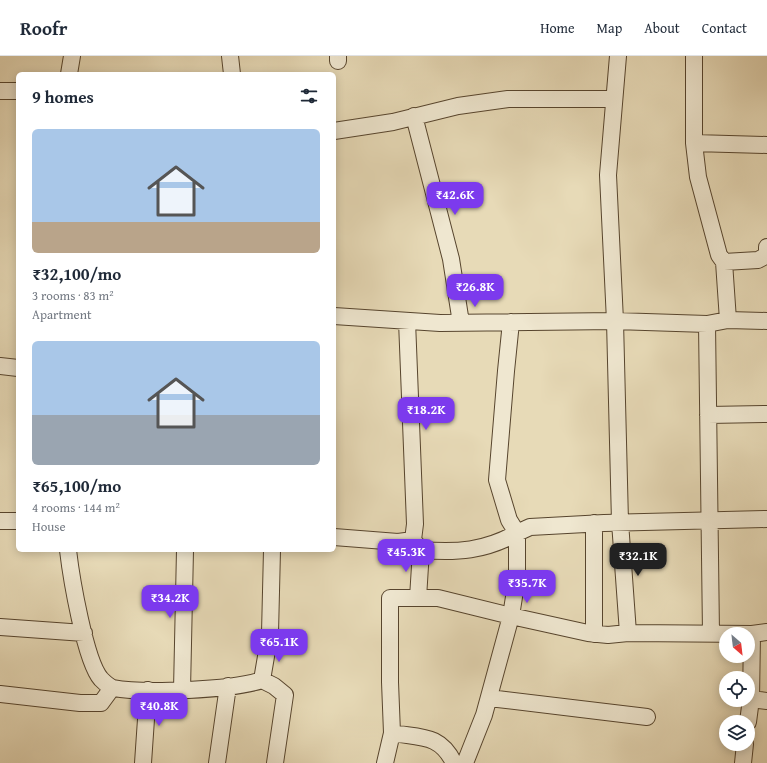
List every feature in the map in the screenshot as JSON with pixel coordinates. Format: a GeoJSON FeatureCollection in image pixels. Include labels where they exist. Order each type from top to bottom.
{"type":"FeatureCollection","features":[{"type":"Feature","properties":{"kind":"street"},"geometry":{"type":"LineString","coordinates":[[70,72],[72,56]]}},
{"type":"Feature","properties":{"kind":"street"},"geometry":{"type":"LineString","coordinates":[[230,56],[232,72]]}},
{"type":"Feature","properties":{"kind":"street"},"geometry":{"type":"LineString","coordinates":[[618,56],[608,175],[615,321],[620,522],[628,633]]}},
{"type":"Feature","properties":{"kind":"street"},"geometry":{"type":"LineString","coordinates":[[694,56],[694,143],[698,177],[719,255],[724,262],[728,320]]}},
{"type":"Feature","properties":{"kind":"street"},"geometry":{"type":"LineString","coordinates":[[0,91],[16,91]]}},
{"type":"Feature","properties":{"kind":"street"},"geometry":{"type":"LineString","coordinates":[[336,131],[458,106],[508,100],[614,99]]}},
{"type":"Feature","properties":{"kind":"street"},"geometry":{"type":"LineString","coordinates":[[414,116],[451,259],[461,323]]}},
{"type":"Feature","properties":{"kind":"street"},"geometry":{"type":"LineString","coordinates":[[694,143],[767,145]]}},
{"type":"Feature","properties":{"kind":"street"},"geometry":{"type":"LineString","coordinates":[[724,262],[758,260],[767,255],[767,247]]}},
{"type":"Feature","properties":{"kind":"street"},"geometry":{"type":"LineString","coordinates":[[336,316],[461,323],[615,321],[707,324],[728,320],[767,321]]}},
{"type":"Feature","properties":{"kind":"street"},"geometry":{"type":"LineString","coordinates":[[407,321],[418,598]]}},
{"type":"Feature","properties":{"kind":"street"},"geometry":{"type":"LineString","coordinates":[[465,763],[489,698],[511,616],[517,578],[517,533],[509,520],[497,480],[511,322]]}},
{"type":"Feature","properties":{"kind":"street"},"geometry":{"type":"LineString","coordinates":[[707,324],[711,633]]}},
{"type":"Feature","properties":{"kind":"street"},"geometry":{"type":"LineString","coordinates":[[0,366],[16,368]]}},
{"type":"Feature","properties":{"kind":"street"},"geometry":{"type":"LineString","coordinates":[[708,415],[767,414]]}},
{"type":"Feature","properties":{"kind":"street"},"geometry":{"type":"LineString","coordinates":[[336,537],[398,542],[446,552],[475,549],[500,543],[530,527],[620,522],[767,519]]}},
{"type":"Feature","properties":{"kind":"street"},"geometry":{"type":"LineString","coordinates":[[0,521],[16,521]]}},
{"type":"Feature","properties":{"kind":"street"},"geometry":{"type":"LineString","coordinates":[[594,523],[594,634]]}},
{"type":"Feature","properties":{"kind":"street"},"geometry":{"type":"LineString","coordinates":[[68,552],[71,576],[92,665],[101,679],[112,688],[148,690],[182,690],[251,684],[262,680],[274,686],[285,695],[275,763]]}},
{"type":"Feature","properties":{"kind":"street"},"geometry":{"type":"LineString","coordinates":[[182,690],[185,552]]}},
{"type":"Feature","properties":{"kind":"street"},"geometry":{"type":"LineString","coordinates":[[262,680],[270,633],[272,552]]}},
{"type":"Feature","properties":{"kind":"street"},"geometry":{"type":"LineString","coordinates":[[385,763],[392,733],[390,682],[390,598],[438,598],[594,634],[760,633],[755,671]]}},
{"type":"Feature","properties":{"kind":"street"},"geometry":{"type":"LineString","coordinates":[[0,627],[84,632]]}},
{"type":"Feature","properties":{"kind":"street"},"geometry":{"type":"LineString","coordinates":[[217,763],[228,686]]}},
{"type":"Feature","properties":{"kind":"street"},"geometry":{"type":"LineString","coordinates":[[0,694],[80,703],[101,703],[112,688]]}},
{"type":"Feature","properties":{"kind":"street"},"geometry":{"type":"LineString","coordinates":[[143,763],[148,690]]}},
{"type":"Feature","properties":{"kind":"street"},"geometry":{"type":"LineString","coordinates":[[489,698],[647,717]]}},
{"type":"Feature","properties":{"kind":"street"},"geometry":{"type":"LineString","coordinates":[[755,700],[767,701]]}},
{"type":"Feature","properties":{"kind":"street"},"geometry":{"type":"LineString","coordinates":[[392,733],[440,743],[448,750],[454,763]]}},
{"type":"Feature","properties":{"kind":"street"},"geometry":{"type":"LineString","coordinates":[[743,763],[744,751]]}}]}
